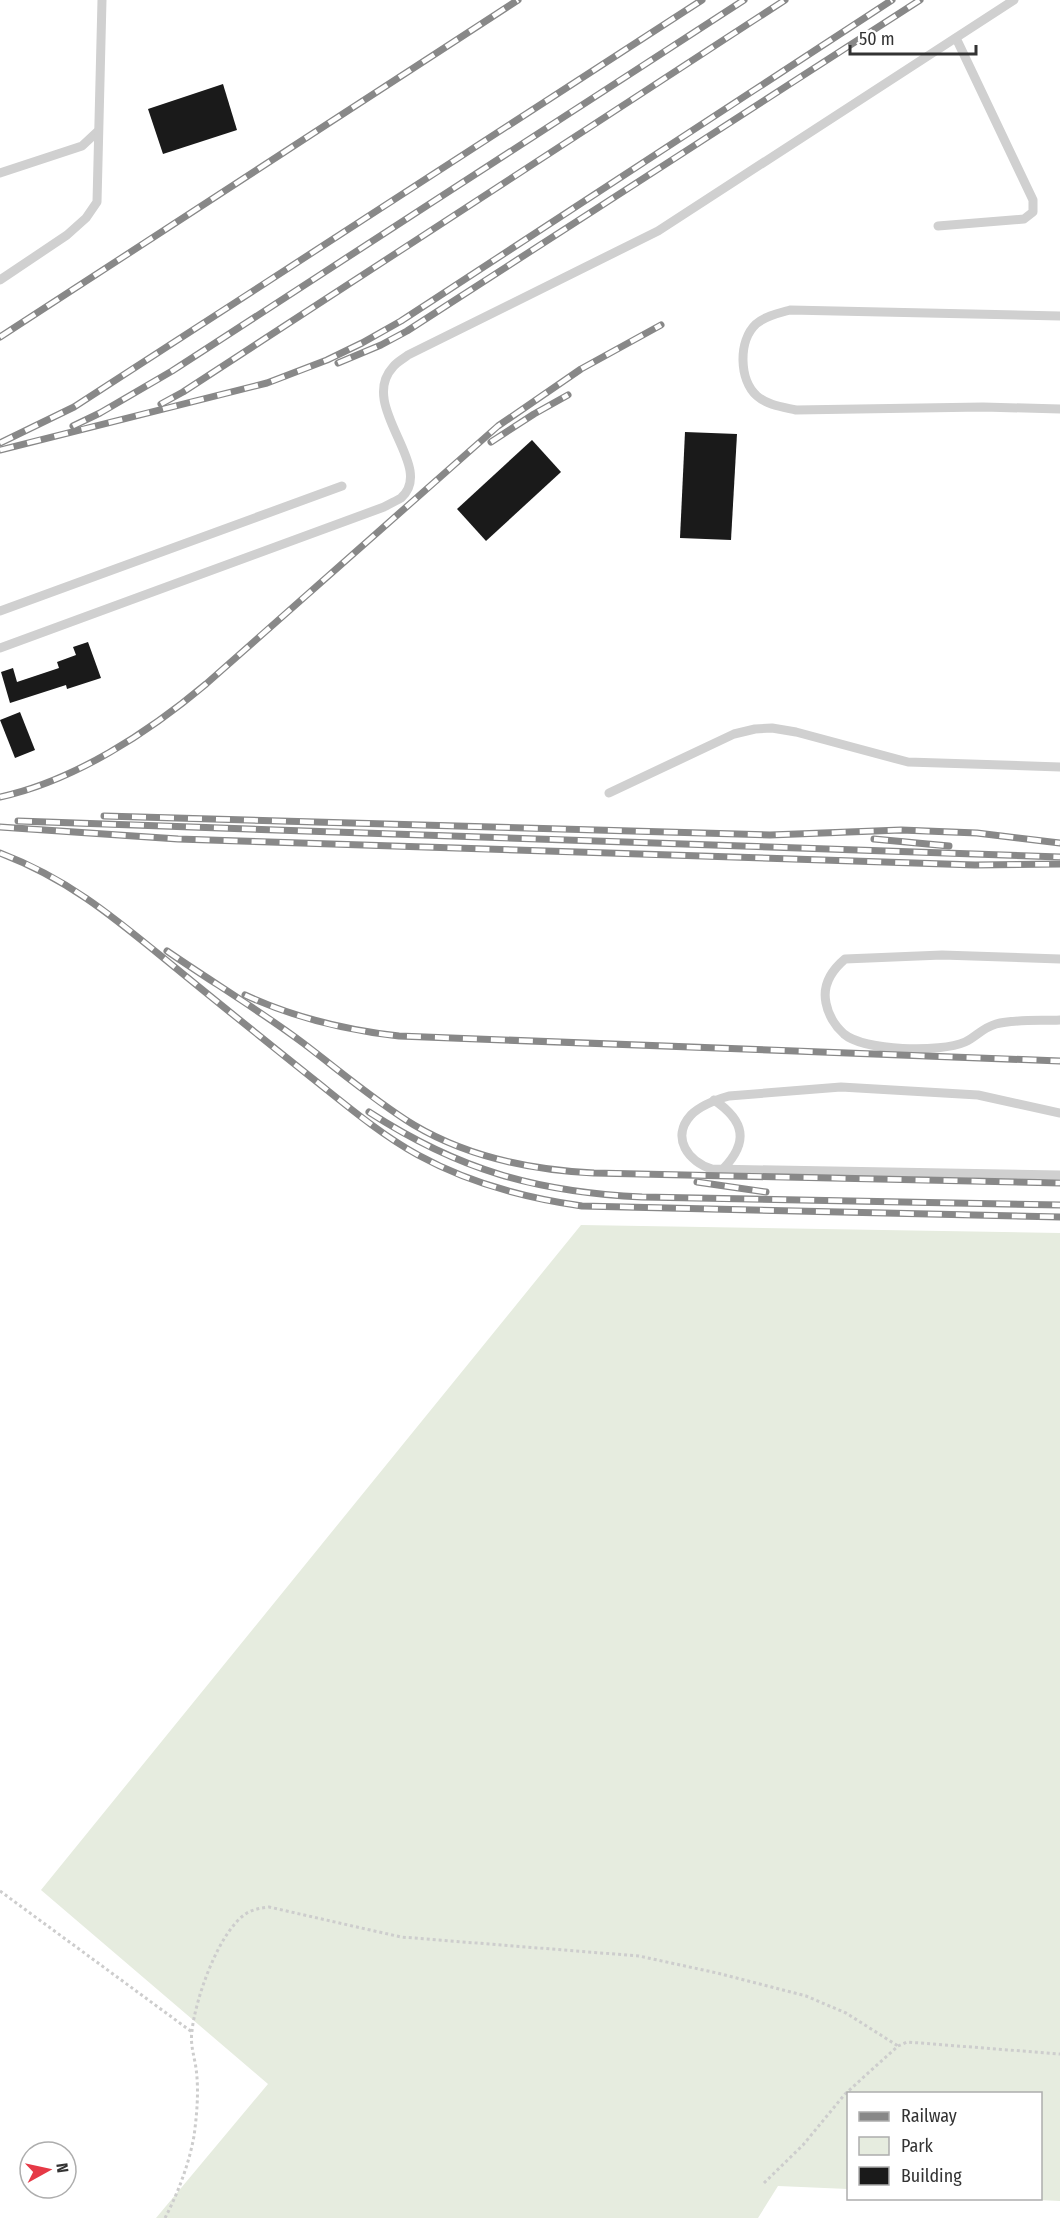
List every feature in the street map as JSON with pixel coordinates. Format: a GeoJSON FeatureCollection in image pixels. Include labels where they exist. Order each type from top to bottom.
{"type":"FeatureCollection","features":[{"type":"Feature","properties":{"kind":"lane"},"geometry":{"type":"LineString","coordinates":[[0,280],[67,235],[86,218],[97,202],[102,0]]}},
{"type":"Feature","properties":{"kind":"lane"},"geometry":{"type":"LineString","coordinates":[[0,648],[384,507],[402,497],[411,480],[409,463],[384,402],[385,381],[393,367],[408,355],[658,231],[1014,0]]}},
{"type":"Feature","properties":{"kind":"lane"},"geometry":{"type":"LineString","coordinates":[[938,226],[1024,219],[1034,212],[1033,200],[956,38]]}},
{"type":"Feature","properties":{"kind":"lane"},"geometry":{"type":"LineString","coordinates":[[0,173],[82,146],[97,132]]}},
{"type":"Feature","properties":{"kind":"lane"},"geometry":{"type":"LineString","coordinates":[[1060,316],[790,310],[770,316],[756,324],[746,339],[743,358],[746,380],[757,396],[775,406],[796,410],[1060,409]]}},
{"type":"Feature","properties":{"kind":"lane"},"geometry":{"type":"LineString","coordinates":[[0,611],[342,486]]}},
{"type":"Feature","properties":{"kind":"lane"},"geometry":{"type":"LineString","coordinates":[[609,793],[734,735],[755,729],[772,728],[908,762],[1060,767]]}},
{"type":"Feature","properties":{"kind":"lane"},"geometry":{"type":"LineString","coordinates":[[1060,959],[942,955],[845,959],[834,968],[825,985],[826,1002],[832,1020],[844,1034],[858,1042],[907,1049],[935,1049],[965,1042],[981,1029],[998,1023],[1060,1020]]}},
{"type":"Feature","properties":{"kind":"lane"},"geometry":{"type":"LineString","coordinates":[[1060,1113],[978,1095],[841,1087],[729,1096],[714,1100],[690,1116],[683,1129],[682,1137],[684,1147],[691,1158],[700,1165],[712,1169],[1060,1175]]}},
{"type":"Feature","properties":{"kind":"lane"},"geometry":{"type":"LineString","coordinates":[[714,1100],[736,1119],[740,1130],[740,1144],[735,1157],[723,1169]]}},
{"type":"Feature","properties":{"kind":"path"},"geometry":{"type":"LineString","coordinates":[[0,1891],[192,2032]]}},
{"type":"Feature","properties":{"kind":"path"},"geometry":{"type":"LineString","coordinates":[[165,2218],[186,2169],[194,2136],[198,2099],[196,2068],[191,2047],[199,1997],[227,1935],[246,1914],[257,1908],[269,1908],[401,1937],[639,1956],[806,1996],[846,2013],[898,2046]]}},
{"type":"Feature","properties":{"kind":"path"},"geometry":{"type":"LineString","coordinates":[[847,2092],[898,2046],[907,2042],[1060,2055]]}},
{"type":"Feature","properties":{"kind":"path"},"geometry":{"type":"LineString","coordinates":[[764,2183],[803,2145],[847,2092]]}},
{"type":"Feature","properties":{"kind":"green space"},"geometry":{"type":"Polygon","coordinates":[[[581,1225],[1060,1233],[1060,2201],[1038,2200],[1042,2200],[1042,2092],[847,2092],[847,2189],[778,2186],[758,2218],[156,2218],[268,2084],[41,1890],[581,1225]]]}},
{"type":"Feature","properties":{"kind":"building"},"geometry":{"type":"Polygon","coordinates":[[[223,84],[237,130],[163,154],[148,109],[223,84]]]}},
{"type":"Feature","properties":{"kind":"building"},"geometry":{"type":"Polygon","coordinates":[[[685,432],[737,434],[731,540],[680,538],[685,432]]]}},
{"type":"Feature","properties":{"kind":"building"},"geometry":{"type":"Polygon","coordinates":[[[532,440],[561,472],[486,541],[457,509],[532,440]]]}},
{"type":"Feature","properties":{"kind":"building"},"geometry":{"type":"Polygon","coordinates":[[[88,642],[101,678],[67,689],[66,685],[10,703],[1,672],[13,668],[17,682],[59,668],[57,662],[76,655],[73,647],[88,642]]]}},
{"type":"Feature","properties":{"kind":"building"},"geometry":{"type":"Polygon","coordinates":[[[20,712],[35,750],[15,758],[0,720],[20,712]]]}},
{"type":"Feature","properties":{"kind":"railway"},"geometry":{"type":"LineString","coordinates":[[0,337],[518,0]]}},
{"type":"Feature","properties":{"kind":"railway"},"geometry":{"type":"LineString","coordinates":[[0,443],[74,407],[702,0]]}},
{"type":"Feature","properties":{"kind":"railway"},"geometry":{"type":"LineString","coordinates":[[73,426],[172,371],[744,0]]}},
{"type":"Feature","properties":{"kind":"railway"},"geometry":{"type":"LineString","coordinates":[[161,404],[183,392],[785,0]]}},
{"type":"Feature","properties":{"kind":"railway"},"geometry":{"type":"LineString","coordinates":[[0,450],[267,383],[327,360],[362,343],[401,321],[892,0]]}},
{"type":"Feature","properties":{"kind":"railway"},"geometry":{"type":"LineString","coordinates":[[338,363],[407,331],[920,0]]}},
{"type":"Feature","properties":{"kind":"railway"},"geometry":{"type":"LineString","coordinates":[[0,797],[28,790],[83,767],[160,720],[206,684],[498,426],[581,369],[661,325]]}},
{"type":"Feature","properties":{"kind":"railway"},"geometry":{"type":"LineString","coordinates":[[491,442],[568,395]]}},
{"type":"Feature","properties":{"kind":"railway"},"geometry":{"type":"LineString","coordinates":[[104,816],[770,835],[901,830],[977,833],[1060,843]]}},
{"type":"Feature","properties":{"kind":"railway"},"geometry":{"type":"LineString","coordinates":[[18,821],[1060,857]]}},
{"type":"Feature","properties":{"kind":"railway"},"geometry":{"type":"LineString","coordinates":[[0,827],[178,839],[975,865],[1060,864]]}},
{"type":"Feature","properties":{"kind":"railway"},"geometry":{"type":"LineString","coordinates":[[874,839],[949,846]]}},
{"type":"Feature","properties":{"kind":"railway"},"geometry":{"type":"LineString","coordinates":[[0,853],[50,876],[94,903],[350,1109],[390,1138],[437,1165],[477,1181],[519,1194],[582,1206],[1060,1217]]}},
{"type":"Feature","properties":{"kind":"railway"},"geometry":{"type":"LineString","coordinates":[[167,951],[286,1031],[371,1096],[414,1125],[456,1146],[501,1160],[547,1169],[594,1173],[1060,1183]]}},
{"type":"Feature","properties":{"kind":"railway"},"geometry":{"type":"LineString","coordinates":[[245,995],[320,1022],[399,1036],[1060,1061]]}},
{"type":"Feature","properties":{"kind":"railway"},"geometry":{"type":"LineString","coordinates":[[369,1112],[402,1132],[467,1163],[533,1183],[567,1190],[642,1197],[1060,1205]]}},
{"type":"Feature","properties":{"kind":"railway"},"geometry":{"type":"LineString","coordinates":[[697,1182],[766,1192]]}}]}
